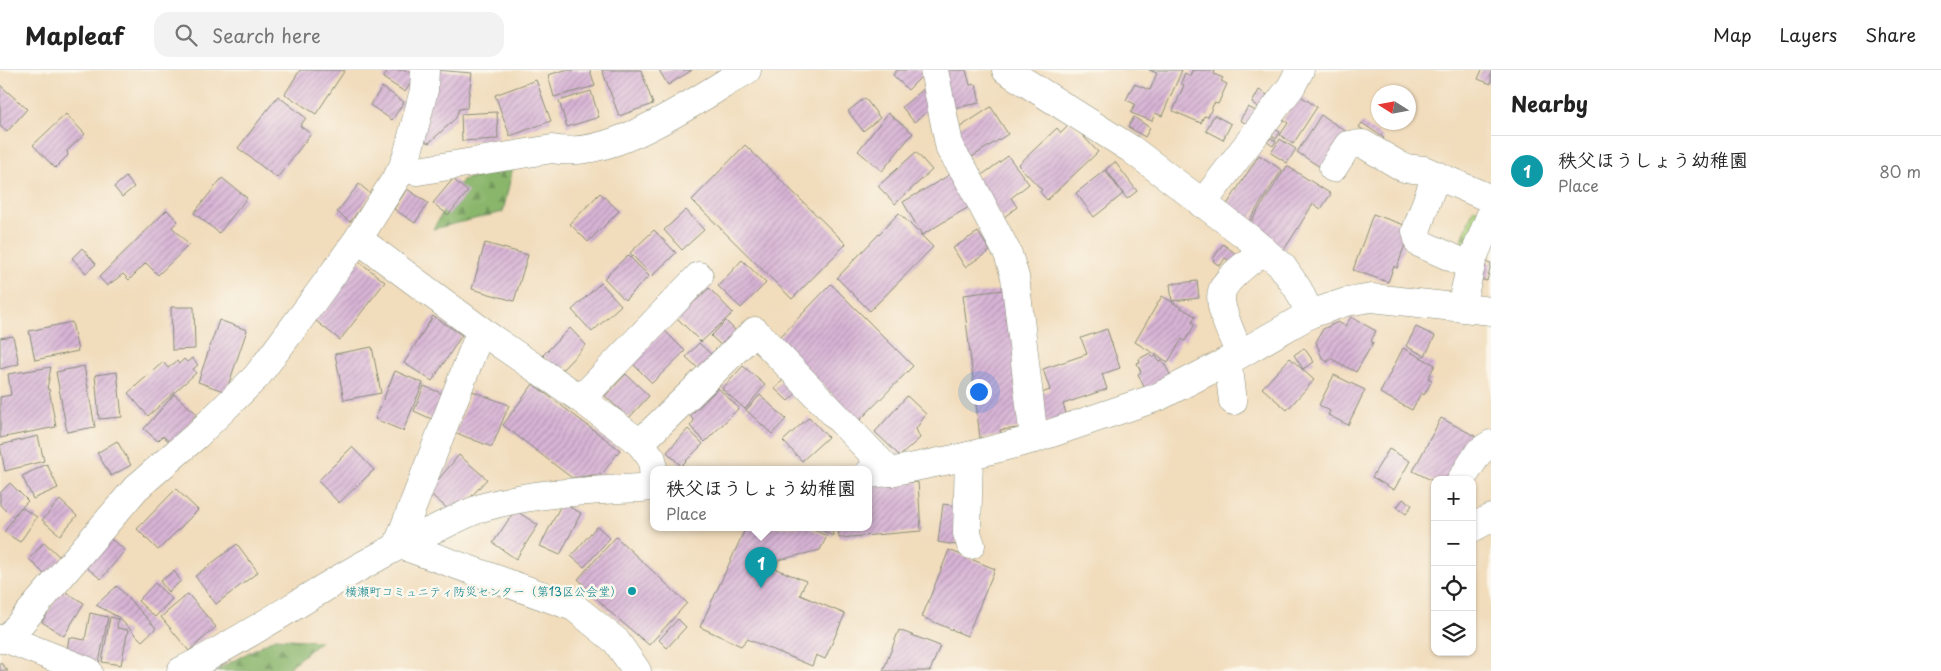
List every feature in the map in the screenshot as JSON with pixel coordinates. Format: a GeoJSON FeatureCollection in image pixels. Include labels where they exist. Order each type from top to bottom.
{"type":"FeatureCollection","features":[{"type":"Feature","properties":{"kind":"street"},"geometry":{"type":"LineString","coordinates":[[88,671],[3,639],[136,488],[196,436],[257,376],[358,239],[402,169],[424,90],[426,70]]}},
{"type":"Feature","properties":{"kind":"street"},"geometry":{"type":"LineString","coordinates":[[402,169],[418,171],[552,149],[567,152],[625,140],[747,70]]}},
{"type":"Feature","properties":{"kind":"street"},"geometry":{"type":"LineString","coordinates":[[934,70],[950,150],[965,172],[1008,254],[1015,276],[1034,439]]}},
{"type":"Feature","properties":{"kind":"street"},"geometry":{"type":"LineString","coordinates":[[1006,70],[1130,149],[1264,250],[1282,266],[1298,289],[1310,314]]}},
{"type":"Feature","properties":{"kind":"street"},"geometry":{"type":"LineString","coordinates":[[1202,204],[1291,87],[1300,70]]}},
{"type":"Feature","properties":{"kind":"street"},"geometry":{"type":"LineString","coordinates":[[1333,168],[1348,145],[1363,144],[1404,168],[1424,170],[1491,200]]}},
{"type":"Feature","properties":{"kind":"street"},"geometry":{"type":"LineString","coordinates":[[1436,175],[1416,231],[1416,238],[1419,244],[1471,266]]}},
{"type":"Feature","properties":{"kind":"street"},"geometry":{"type":"LineString","coordinates":[[1461,306],[1471,266],[1491,214]]}},
{"type":"Feature","properties":{"kind":"street"},"geometry":{"type":"LineString","coordinates":[[358,239],[481,330],[581,399],[640,443],[652,459],[653,466]]}},
{"type":"Feature","properties":{"kind":"street"},"geometry":{"type":"LineString","coordinates":[[1233,401],[1230,377],[1232,358],[1221,303],[1211,295],[1264,250]]}},
{"type":"Feature","properties":{"kind":"street"},"geometry":{"type":"LineString","coordinates":[[581,399],[699,276]]}},
{"type":"Feature","properties":{"kind":"street"},"geometry":{"type":"LineString","coordinates":[[640,443],[755,331],[879,472],[969,456],[1034,439],[1158,397],[1310,314],[1346,302],[1372,298],[1461,306],[1491,311]]}},
{"type":"Feature","properties":{"kind":"street"},"geometry":{"type":"LineString","coordinates":[[398,544],[481,330]]}},
{"type":"Feature","properties":{"kind":"street"},"geometry":{"type":"LineString","coordinates":[[1464,476],[1479,452],[1491,444]]}},
{"type":"Feature","properties":{"kind":"street"},"geometry":{"type":"LineString","coordinates":[[969,456],[967,533],[971,545]]}},
{"type":"Feature","properties":{"kind":"street"},"geometry":{"type":"LineString","coordinates":[[181,671],[225,649],[398,544],[483,507],[512,500],[576,492],[650,486]]}},
{"type":"Feature","properties":{"kind":"street"},"geometry":{"type":"LineString","coordinates":[[1476,526],[1491,518]]}},
{"type":"Feature","properties":{"kind":"street"},"geometry":{"type":"LineString","coordinates":[[398,544],[574,607],[616,641],[637,671]]}},
{"type":"Feature","properties":{"kind":"green space"},"geometry":{"type":"Polygon","coordinates":[[[513,167],[503,212],[433,229],[462,180],[513,167]]]}},
{"type":"Feature","properties":{"kind":"green space"},"geometry":{"type":"Polygon","coordinates":[[[1474,208],[1483,212],[1467,254],[1458,250],[1474,208]]]}},
{"type":"Feature","properties":{"kind":"green space"},"geometry":{"type":"Polygon","coordinates":[[[275,638],[320,641],[285,671],[215,671],[275,638]]]}},
{"type":"Feature","properties":{"kind":"building"},"geometry":{"type":"Polygon","coordinates":[[[300,70],[345,70],[316,114],[285,94],[300,70]]]}},
{"type":"Feature","properties":{"kind":"building"},"geometry":{"type":"Polygon","coordinates":[[[388,70],[405,70],[415,76],[405,92],[383,78],[388,70]]]}},
{"type":"Feature","properties":{"kind":"building"},"geometry":{"type":"Polygon","coordinates":[[[435,70],[472,73],[467,108],[459,109],[456,118],[429,143],[420,139],[435,70]]]}},
{"type":"Feature","properties":{"kind":"building"},"geometry":{"type":"Polygon","coordinates":[[[565,70],[590,70],[595,86],[554,97],[548,75],[565,70]]]}},
{"type":"Feature","properties":{"kind":"building"},"geometry":{"type":"Polygon","coordinates":[[[602,70],[641,70],[653,104],[619,116],[602,70]]]}},
{"type":"Feature","properties":{"kind":"building"},"geometry":{"type":"Polygon","coordinates":[[[659,70],[692,70],[668,85],[659,70]]]}},
{"type":"Feature","properties":{"kind":"building"},"geometry":{"type":"Polygon","coordinates":[[[897,70],[919,70],[923,75],[908,90],[893,75],[897,70]]]}},
{"type":"Feature","properties":{"kind":"building"},"geometry":{"type":"Polygon","coordinates":[[[966,70],[970,85],[976,84],[980,103],[948,109],[940,72],[966,70]]]}},
{"type":"Feature","properties":{"kind":"building"},"geometry":{"type":"Polygon","coordinates":[[[1149,70],[1182,70],[1162,116],[1155,113],[1152,121],[1131,113],[1135,104],[1126,100],[1134,84],[1150,90],[1157,73],[1149,70]]]}},
{"type":"Feature","properties":{"kind":"building"},"geometry":{"type":"Polygon","coordinates":[[[1192,70],[1215,71],[1214,74],[1223,78],[1221,81],[1227,84],[1218,104],[1214,103],[1208,117],[1204,116],[1201,123],[1173,111],[1184,85],[1181,83],[1185,73],[1190,76],[1192,70]]]}},
{"type":"Feature","properties":{"kind":"building"},"geometry":{"type":"Polygon","coordinates":[[[1482,70],[1491,70],[1491,84],[1478,79],[1482,70]]]}},
{"type":"Feature","properties":{"kind":"building"},"geometry":{"type":"Polygon","coordinates":[[[536,80],[551,121],[510,136],[495,95],[536,80]]]}},
{"type":"Feature","properties":{"kind":"building"},"geometry":{"type":"Polygon","coordinates":[[[0,85],[27,109],[7,132],[0,126],[0,85]]]}},
{"type":"Feature","properties":{"kind":"building"},"geometry":{"type":"Polygon","coordinates":[[[382,87],[404,102],[392,120],[370,105],[382,87]]]}},
{"type":"Feature","properties":{"kind":"building"},"geometry":{"type":"Polygon","coordinates":[[[926,87],[938,102],[914,122],[902,107],[926,87]]]}},
{"type":"Feature","properties":{"kind":"building"},"geometry":{"type":"Polygon","coordinates":[[[1259,90],[1269,96],[1261,109],[1252,103],[1259,90]]]}},
{"type":"Feature","properties":{"kind":"building"},"geometry":{"type":"Polygon","coordinates":[[[591,91],[599,117],[567,127],[559,101],[591,91]]]}},
{"type":"Feature","properties":{"kind":"building"},"geometry":{"type":"Polygon","coordinates":[[[1299,95],[1317,107],[1293,144],[1280,135],[1288,123],[1283,120],[1299,95]]]}},
{"type":"Feature","properties":{"kind":"building"},"geometry":{"type":"Polygon","coordinates":[[[278,96],[306,118],[300,126],[311,134],[277,178],[238,148],[278,96]]]}},
{"type":"Feature","properties":{"kind":"building"},"geometry":{"type":"Polygon","coordinates":[[[865,98],[880,118],[863,131],[848,111],[865,98]]]}},
{"type":"Feature","properties":{"kind":"building"},"geometry":{"type":"Polygon","coordinates":[[[991,107],[1008,134],[972,157],[970,155],[965,158],[954,131],[991,107]]]}},
{"type":"Feature","properties":{"kind":"building"},"geometry":{"type":"Polygon","coordinates":[[[1248,107],[1258,112],[1250,126],[1240,120],[1248,107]]]}},
{"type":"Feature","properties":{"kind":"building"},"geometry":{"type":"Polygon","coordinates":[[[497,112],[498,139],[462,141],[461,114],[497,112]]]}},
{"type":"Feature","properties":{"kind":"building"},"geometry":{"type":"Polygon","coordinates":[[[888,113],[913,133],[882,171],[858,151],[888,113]]]}},
{"type":"Feature","properties":{"kind":"building"},"geometry":{"type":"Polygon","coordinates":[[[66,114],[85,134],[67,151],[68,155],[55,168],[33,145],[66,114]]]}},
{"type":"Feature","properties":{"kind":"building"},"geometry":{"type":"Polygon","coordinates":[[[1214,115],[1231,124],[1223,140],[1206,131],[1214,115]]]}},
{"type":"Feature","properties":{"kind":"building"},"geometry":{"type":"Polygon","coordinates":[[[1321,115],[1347,132],[1323,169],[1297,152],[1321,115]]]}},
{"type":"Feature","properties":{"kind":"building"},"geometry":{"type":"Polygon","coordinates":[[[1134,117],[1150,128],[1145,137],[1128,127],[1134,117]]]}},
{"type":"Feature","properties":{"kind":"building"},"geometry":{"type":"Polygon","coordinates":[[[1071,123],[1098,152],[1047,200],[1040,192],[1042,190],[1018,165],[1057,128],[1061,133],[1071,123]]]}},
{"type":"Feature","properties":{"kind":"building"},"geometry":{"type":"Polygon","coordinates":[[[1362,123],[1384,138],[1381,142],[1359,127],[1362,123]]]}},
{"type":"Feature","properties":{"kind":"building"},"geometry":{"type":"Polygon","coordinates":[[[1275,129],[1280,132],[1276,139],[1271,135],[1275,129]]]}},
{"type":"Feature","properties":{"kind":"building"},"geometry":{"type":"Polygon","coordinates":[[[1271,138],[1276,141],[1273,146],[1267,142],[1271,138]]]}},
{"type":"Feature","properties":{"kind":"building"},"geometry":{"type":"Polygon","coordinates":[[[1280,139],[1296,149],[1287,163],[1271,153],[1280,139]]]}},
{"type":"Feature","properties":{"kind":"building"},"geometry":{"type":"Polygon","coordinates":[[[745,145],[846,244],[792,299],[692,200],[745,145]]]}},
{"type":"Feature","properties":{"kind":"building"},"geometry":{"type":"Polygon","coordinates":[[[916,152],[932,170],[895,204],[878,186],[916,152]]]}},
{"type":"Feature","properties":{"kind":"building"},"geometry":{"type":"Polygon","coordinates":[[[1259,155],[1282,170],[1249,221],[1226,206],[1259,155]]]}},
{"type":"Feature","properties":{"kind":"building"},"geometry":{"type":"Polygon","coordinates":[[[1008,156],[1029,184],[1011,198],[1017,207],[1003,218],[975,180],[1008,156]]]}},
{"type":"Feature","properties":{"kind":"building"},"geometry":{"type":"Polygon","coordinates":[[[1115,162],[1137,191],[1127,199],[1106,169],[1115,162]]]}},
{"type":"Feature","properties":{"kind":"building"},"geometry":{"type":"Polygon","coordinates":[[[1287,166],[1331,194],[1321,209],[1313,204],[1284,250],[1248,226],[1287,166]]]}},
{"type":"Feature","properties":{"kind":"building"},"geometry":{"type":"Polygon","coordinates":[[[958,170],[977,202],[922,235],[903,202],[958,170]]]}},
{"type":"Feature","properties":{"kind":"building"},"geometry":{"type":"Polygon","coordinates":[[[1105,170],[1123,194],[1094,217],[1076,193],[1105,170]]]}},
{"type":"Feature","properties":{"kind":"building"},"geometry":{"type":"Polygon","coordinates":[[[126,177],[134,187],[122,197],[114,187],[126,177]]]}},
{"type":"Feature","properties":{"kind":"building"},"geometry":{"type":"Polygon","coordinates":[[[222,178],[247,198],[219,233],[194,213],[222,178]]]}},
{"type":"Feature","properties":{"kind":"building"},"geometry":{"type":"Polygon","coordinates":[[[453,179],[468,192],[448,215],[433,203],[453,179]]]}},
{"type":"Feature","properties":{"kind":"building"},"geometry":{"type":"Polygon","coordinates":[[[359,184],[371,194],[350,222],[337,212],[359,184]]]}},
{"type":"Feature","properties":{"kind":"building"},"geometry":{"type":"Polygon","coordinates":[[[407,189],[428,203],[415,223],[394,209],[407,189]]]}},
{"type":"Feature","properties":{"kind":"building"},"geometry":{"type":"Polygon","coordinates":[[[600,193],[619,211],[588,242],[570,224],[600,193]]]}},
{"type":"Feature","properties":{"kind":"building"},"geometry":{"type":"Polygon","coordinates":[[[167,210],[178,221],[172,227],[189,245],[158,275],[146,263],[129,280],[123,274],[107,286],[99,277],[167,210]]]}},
{"type":"Feature","properties":{"kind":"building"},"geometry":{"type":"Polygon","coordinates":[[[686,210],[704,230],[682,250],[664,230],[686,210]]]}},
{"type":"Feature","properties":{"kind":"building"},"geometry":{"type":"Polygon","coordinates":[[[899,213],[933,247],[870,311],[837,278],[899,213]]]}},
{"type":"Feature","properties":{"kind":"building"},"geometry":{"type":"Polygon","coordinates":[[[1373,214],[1407,226],[1410,229],[1397,268],[1394,266],[1388,282],[1353,270],[1373,214]]]}},
{"type":"Feature","properties":{"kind":"building"},"geometry":{"type":"Polygon","coordinates":[[[654,230],[676,253],[652,276],[630,253],[654,230]]]}},
{"type":"Feature","properties":{"kind":"building"},"geometry":{"type":"Polygon","coordinates":[[[978,232],[990,251],[965,267],[953,248],[978,232]]]}},
{"type":"Feature","properties":{"kind":"building"},"geometry":{"type":"Polygon","coordinates":[[[485,243],[528,255],[514,301],[472,289],[485,243]]]}},
{"type":"Feature","properties":{"kind":"building"},"geometry":{"type":"Polygon","coordinates":[[[1223,244],[1240,257],[1235,265],[1225,258],[1220,266],[1214,262],[1213,259],[1223,244]]]}},
{"type":"Feature","properties":{"kind":"building"},"geometry":{"type":"Polygon","coordinates":[[[82,248],[96,264],[86,273],[72,258],[82,248]]]}},
{"type":"Feature","properties":{"kind":"building"},"geometry":{"type":"Polygon","coordinates":[[[628,255],[649,276],[625,300],[604,278],[628,255]]]}},
{"type":"Feature","properties":{"kind":"building"},"geometry":{"type":"Polygon","coordinates":[[[356,259],[385,282],[340,340],[311,317],[356,259]]]}},
{"type":"Feature","properties":{"kind":"building"},"geometry":{"type":"Polygon","coordinates":[[[742,260],[766,283],[741,308],[718,286],[742,260]]]}},
{"type":"Feature","properties":{"kind":"building"},"geometry":{"type":"Polygon","coordinates":[[[1482,261],[1491,263],[1487,281],[1477,278],[1482,261]]]}},
{"type":"Feature","properties":{"kind":"building"},"geometry":{"type":"Polygon","coordinates":[[[1197,281],[1199,298],[1172,301],[1170,284],[1197,281]]]}},
{"type":"Feature","properties":{"kind":"building"},"geometry":{"type":"Polygon","coordinates":[[[601,283],[621,305],[592,332],[572,310],[601,283]]]}},
{"type":"Feature","properties":{"kind":"building"},"geometry":{"type":"Polygon","coordinates":[[[831,284],[913,366],[859,421],[777,340],[831,284]]]}},
{"type":"Feature","properties":{"kind":"building"},"geometry":{"type":"Polygon","coordinates":[[[709,288],[733,313],[701,342],[677,318],[709,288]]]}},
{"type":"Feature","properties":{"kind":"building"},"geometry":{"type":"Polygon","coordinates":[[[1011,289],[1019,428],[1000,430],[1001,436],[980,438],[963,295],[1011,289]]]}},
{"type":"Feature","properties":{"kind":"building"},"geometry":{"type":"Polygon","coordinates":[[[1162,296],[1195,316],[1192,322],[1195,324],[1185,341],[1182,339],[1168,362],[1135,342],[1162,296]]]}},
{"type":"Feature","properties":{"kind":"building"},"geometry":{"type":"Polygon","coordinates":[[[171,307],[194,307],[195,349],[172,350],[171,307]]]}},
{"type":"Feature","properties":{"kind":"building"},"geometry":{"type":"Polygon","coordinates":[[[433,316],[462,335],[432,381],[404,363],[433,316]]]}},
{"type":"Feature","properties":{"kind":"building"},"geometry":{"type":"Polygon","coordinates":[[[1351,317],[1376,331],[1371,341],[1373,343],[1356,372],[1330,358],[1328,362],[1322,358],[1316,342],[1323,329],[1338,322],[1345,326],[1351,317]]]}},
{"type":"Feature","properties":{"kind":"building"},"geometry":{"type":"Polygon","coordinates":[[[219,320],[247,330],[226,392],[198,382],[219,320]]]}},
{"type":"Feature","properties":{"kind":"building"},"geometry":{"type":"Polygon","coordinates":[[[726,321],[738,333],[724,348],[711,336],[726,321]]]}},
{"type":"Feature","properties":{"kind":"building"},"geometry":{"type":"Polygon","coordinates":[[[72,322],[78,351],[35,360],[29,331],[72,322]]]}},
{"type":"Feature","properties":{"kind":"building"},"geometry":{"type":"Polygon","coordinates":[[[1416,327],[1435,336],[1425,356],[1406,346],[1416,327]]]}},
{"type":"Feature","properties":{"kind":"building"},"geometry":{"type":"Polygon","coordinates":[[[570,328],[586,345],[560,372],[543,355],[570,328]]]}},
{"type":"Feature","properties":{"kind":"building"},"geometry":{"type":"Polygon","coordinates":[[[1107,329],[1120,368],[1102,374],[1107,389],[1063,404],[1067,416],[1046,423],[1036,395],[1050,390],[1043,369],[1087,354],[1081,338],[1107,329]]]}},
{"type":"Feature","properties":{"kind":"building"},"geometry":{"type":"Polygon","coordinates":[[[664,330],[685,351],[652,383],[631,362],[664,330]]]}},
{"type":"Feature","properties":{"kind":"building"},"geometry":{"type":"Polygon","coordinates":[[[13,336],[19,364],[0,369],[0,338],[13,336]]]}},
{"type":"Feature","properties":{"kind":"building"},"geometry":{"type":"Polygon","coordinates":[[[699,343],[713,356],[700,370],[686,357],[699,343]]]}},
{"type":"Feature","properties":{"kind":"building"},"geometry":{"type":"Polygon","coordinates":[[[372,347],[381,393],[344,400],[335,354],[372,347]]]}},
{"type":"Feature","properties":{"kind":"building"},"geometry":{"type":"Polygon","coordinates":[[[1304,348],[1314,362],[1303,369],[1294,355],[1304,348]]]}},
{"type":"Feature","properties":{"kind":"building"},"geometry":{"type":"Polygon","coordinates":[[[1403,348],[1435,365],[1428,378],[1432,380],[1424,395],[1421,393],[1412,410],[1380,393],[1403,348]]]}},
{"type":"Feature","properties":{"kind":"building"},"geometry":{"type":"Polygon","coordinates":[[[1150,353],[1153,358],[1156,356],[1159,361],[1162,360],[1171,376],[1145,389],[1138,374],[1141,372],[1137,363],[1140,362],[1139,359],[1150,353]]]}},
{"type":"Feature","properties":{"kind":"building"},"geometry":{"type":"Polygon","coordinates":[[[192,358],[198,365],[193,369],[196,373],[148,416],[128,393],[163,362],[168,368],[177,361],[179,364],[184,359],[187,362],[192,358]]]}},
{"type":"Feature","properties":{"kind":"building"},"geometry":{"type":"Polygon","coordinates":[[[1290,358],[1314,380],[1287,410],[1262,388],[1290,358]]]}},
{"type":"Feature","properties":{"kind":"building"},"geometry":{"type":"Polygon","coordinates":[[[84,366],[95,427],[67,432],[56,372],[84,366]]]}},
{"type":"Feature","properties":{"kind":"building"},"geometry":{"type":"Polygon","coordinates":[[[743,366],[765,385],[745,409],[722,389],[743,366]]]}},
{"type":"Feature","properties":{"kind":"building"},"geometry":{"type":"Polygon","coordinates":[[[51,367],[47,389],[49,389],[56,427],[0,438],[0,397],[11,395],[8,374],[51,367]]]}},
{"type":"Feature","properties":{"kind":"building"},"geometry":{"type":"Polygon","coordinates":[[[395,371],[423,383],[403,431],[375,419],[395,371]]]}},
{"type":"Feature","properties":{"kind":"building"},"geometry":{"type":"Polygon","coordinates":[[[117,372],[122,417],[99,419],[95,375],[117,372]]]}},
{"type":"Feature","properties":{"kind":"building"},"geometry":{"type":"Polygon","coordinates":[[[626,374],[649,396],[629,418],[605,396],[626,374]]]}},
{"type":"Feature","properties":{"kind":"building"},"geometry":{"type":"Polygon","coordinates":[[[787,375],[803,387],[788,401],[775,389],[787,375]]]}},
{"type":"Feature","properties":{"kind":"building"},"geometry":{"type":"Polygon","coordinates":[[[1334,375],[1365,390],[1348,425],[1328,415],[1330,411],[1319,405],[1334,375]]]}},
{"type":"Feature","properties":{"kind":"building"},"geometry":{"type":"Polygon","coordinates":[[[533,384],[620,450],[602,474],[572,478],[503,425],[533,384]]]}},
{"type":"Feature","properties":{"kind":"building"},"geometry":{"type":"Polygon","coordinates":[[[424,386],[453,398],[436,421],[414,411],[424,386]]]}},
{"type":"Feature","properties":{"kind":"building"},"geometry":{"type":"Polygon","coordinates":[[[718,388],[739,408],[705,442],[690,426],[694,421],[690,416],[718,388]]]}},
{"type":"Feature","properties":{"kind":"building"},"geometry":{"type":"Polygon","coordinates":[[[472,391],[509,405],[492,447],[456,433],[472,391]]]}},
{"type":"Feature","properties":{"kind":"building"},"geometry":{"type":"Polygon","coordinates":[[[174,394],[197,414],[172,444],[163,436],[158,441],[144,429],[174,394]]]}},
{"type":"Feature","properties":{"kind":"building"},"geometry":{"type":"Polygon","coordinates":[[[760,395],[786,419],[772,434],[746,410],[760,395]]]}},
{"type":"Feature","properties":{"kind":"building"},"geometry":{"type":"Polygon","coordinates":[[[907,396],[926,414],[916,429],[920,438],[900,456],[875,432],[907,396]]]}},
{"type":"Feature","properties":{"kind":"building"},"geometry":{"type":"Polygon","coordinates":[[[809,417],[828,437],[802,461],[783,441],[809,417]]]}},
{"type":"Feature","properties":{"kind":"building"},"geometry":{"type":"Polygon","coordinates":[[[1441,418],[1475,436],[1454,476],[1431,476],[1431,480],[1413,471],[1441,418]]]}},
{"type":"Feature","properties":{"kind":"building"},"geometry":{"type":"Polygon","coordinates":[[[688,429],[703,444],[681,466],[667,452],[688,429]]]}},
{"type":"Feature","properties":{"kind":"building"},"geometry":{"type":"Polygon","coordinates":[[[38,436],[44,461],[5,471],[0,445],[38,436]]]}},
{"type":"Feature","properties":{"kind":"building"},"geometry":{"type":"Polygon","coordinates":[[[117,441],[131,465],[111,476],[97,453],[117,441]]]}},
{"type":"Feature","properties":{"kind":"building"},"geometry":{"type":"Polygon","coordinates":[[[352,447],[374,470],[339,503],[318,481],[352,447]]]}},
{"type":"Feature","properties":{"kind":"building"},"geometry":{"type":"Polygon","coordinates":[[[1389,449],[1410,461],[1394,490],[1372,477],[1389,449]]]}},
{"type":"Feature","properties":{"kind":"building"},"geometry":{"type":"Polygon","coordinates":[[[459,455],[487,479],[455,515],[428,492],[459,455]]]}},
{"type":"Feature","properties":{"kind":"building"},"geometry":{"type":"Polygon","coordinates":[[[47,464],[58,488],[33,499],[22,476],[47,464]]]}},
{"type":"Feature","properties":{"kind":"building"},"geometry":{"type":"Polygon","coordinates":[[[918,482],[921,531],[839,538],[838,531],[872,531],[872,485],[918,482]]]}},
{"type":"Feature","properties":{"kind":"building"},"geometry":{"type":"Polygon","coordinates":[[[10,483],[28,501],[12,517],[0,505],[0,493],[10,483]]]}},
{"type":"Feature","properties":{"kind":"building"},"geometry":{"type":"Polygon","coordinates":[[[176,489],[198,510],[158,550],[137,529],[176,489]]]}},
{"type":"Feature","properties":{"kind":"building"},"geometry":{"type":"Polygon","coordinates":[[[1403,499],[1412,505],[1406,514],[1397,507],[1403,499]]]}},
{"type":"Feature","properties":{"kind":"building"},"geometry":{"type":"Polygon","coordinates":[[[60,500],[77,516],[60,535],[42,520],[60,500]]]}},
{"type":"Feature","properties":{"kind":"building"},"geometry":{"type":"Polygon","coordinates":[[[562,503],[581,513],[560,555],[540,546],[562,503]]]}},
{"type":"Feature","properties":{"kind":"building"},"geometry":{"type":"Polygon","coordinates":[[[943,504],[961,507],[956,545],[938,542],[943,504]]]}},
{"type":"Feature","properties":{"kind":"building"},"geometry":{"type":"Polygon","coordinates":[[[21,507],[37,517],[20,542],[4,532],[21,507]]]}},
{"type":"Feature","properties":{"kind":"building"},"geometry":{"type":"Polygon","coordinates":[[[515,510],[538,525],[516,559],[493,543],[515,510]]]}},
{"type":"Feature","properties":{"kind":"building"},"geometry":{"type":"Polygon","coordinates":[[[597,526],[610,538],[584,567],[571,556],[597,526]]]}},
{"type":"Feature","properties":{"kind":"building"},"geometry":{"type":"Polygon","coordinates":[[[744,531],[816,531],[827,536],[820,550],[779,560],[776,569],[806,581],[800,595],[845,614],[825,659],[816,655],[812,666],[747,639],[741,646],[700,627],[744,531]]]}},
{"type":"Feature","properties":{"kind":"building"},"geometry":{"type":"Polygon","coordinates":[[[823,531],[832,531],[833,536],[823,531]]]}},
{"type":"Feature","properties":{"kind":"building"},"geometry":{"type":"Polygon","coordinates":[[[106,535],[125,550],[101,579],[82,564],[106,535]]]}},
{"type":"Feature","properties":{"kind":"building","name":"横瀬町コミュニティ防災センター（第13区公会堂）"},"geometry":{"type":"Polygon","coordinates":[[[616,537],[687,603],[649,645],[610,612],[578,579],[616,537]]]}},
{"type":"Feature","properties":{"kind":"building"},"geometry":{"type":"Polygon","coordinates":[[[44,542],[63,560],[47,577],[29,559],[44,542]]]}},
{"type":"Feature","properties":{"kind":"building"},"geometry":{"type":"Polygon","coordinates":[[[237,544],[258,572],[216,604],[195,576],[237,544]]]}},
{"type":"Feature","properties":{"kind":"building"},"geometry":{"type":"Polygon","coordinates":[[[949,550],[995,569],[967,636],[922,617],[949,550]]]}},
{"type":"Feature","properties":{"kind":"building"},"geometry":{"type":"Polygon","coordinates":[[[174,571],[181,581],[168,592],[160,581],[174,571]]]}},
{"type":"Feature","properties":{"kind":"building"},"geometry":{"type":"Polygon","coordinates":[[[155,583],[172,599],[155,617],[138,601],[155,583]]]}},
{"type":"Feature","properties":{"kind":"building"},"geometry":{"type":"Polygon","coordinates":[[[117,586],[156,628],[142,641],[118,617],[96,605],[117,586]]]}},
{"type":"Feature","properties":{"kind":"building"},"geometry":{"type":"Polygon","coordinates":[[[62,590],[84,603],[64,636],[42,622],[62,590]]]}},
{"type":"Feature","properties":{"kind":"building"},"geometry":{"type":"Polygon","coordinates":[[[188,594],[216,627],[189,651],[161,617],[188,594]]]}},
{"type":"Feature","properties":{"kind":"building"},"geometry":{"type":"Polygon","coordinates":[[[90,613],[108,617],[99,663],[82,659],[67,651],[69,637],[85,640],[90,613]]]}},
{"type":"Feature","properties":{"kind":"building"},"geometry":{"type":"Polygon","coordinates":[[[110,617],[118,619],[117,628],[128,630],[121,665],[102,662],[110,617]]]}},
{"type":"Feature","properties":{"kind":"building"},"geometry":{"type":"Polygon","coordinates":[[[678,619],[686,627],[667,648],[659,640],[678,619]]]}},
{"type":"Feature","properties":{"kind":"building"},"geometry":{"type":"Polygon","coordinates":[[[899,630],[940,646],[930,671],[883,671],[899,630]]]}},
{"type":"Feature","properties":{"kind":"building"},"geometry":{"type":"Polygon","coordinates":[[[0,662],[8,671],[0,671],[0,662]]]}},
{"type":"Feature","properties":{"kind":"place","name":"秩父ほうしょう幼稚園"},"geometry":{"type":"Point","coordinates":[761,588]}},
{"type":"Feature","properties":{"kind":"place","name":"横瀬町コミュニティ防災センター（第13区公会堂）"},"geometry":{"type":"Point","coordinates":[632,591]}}]}
